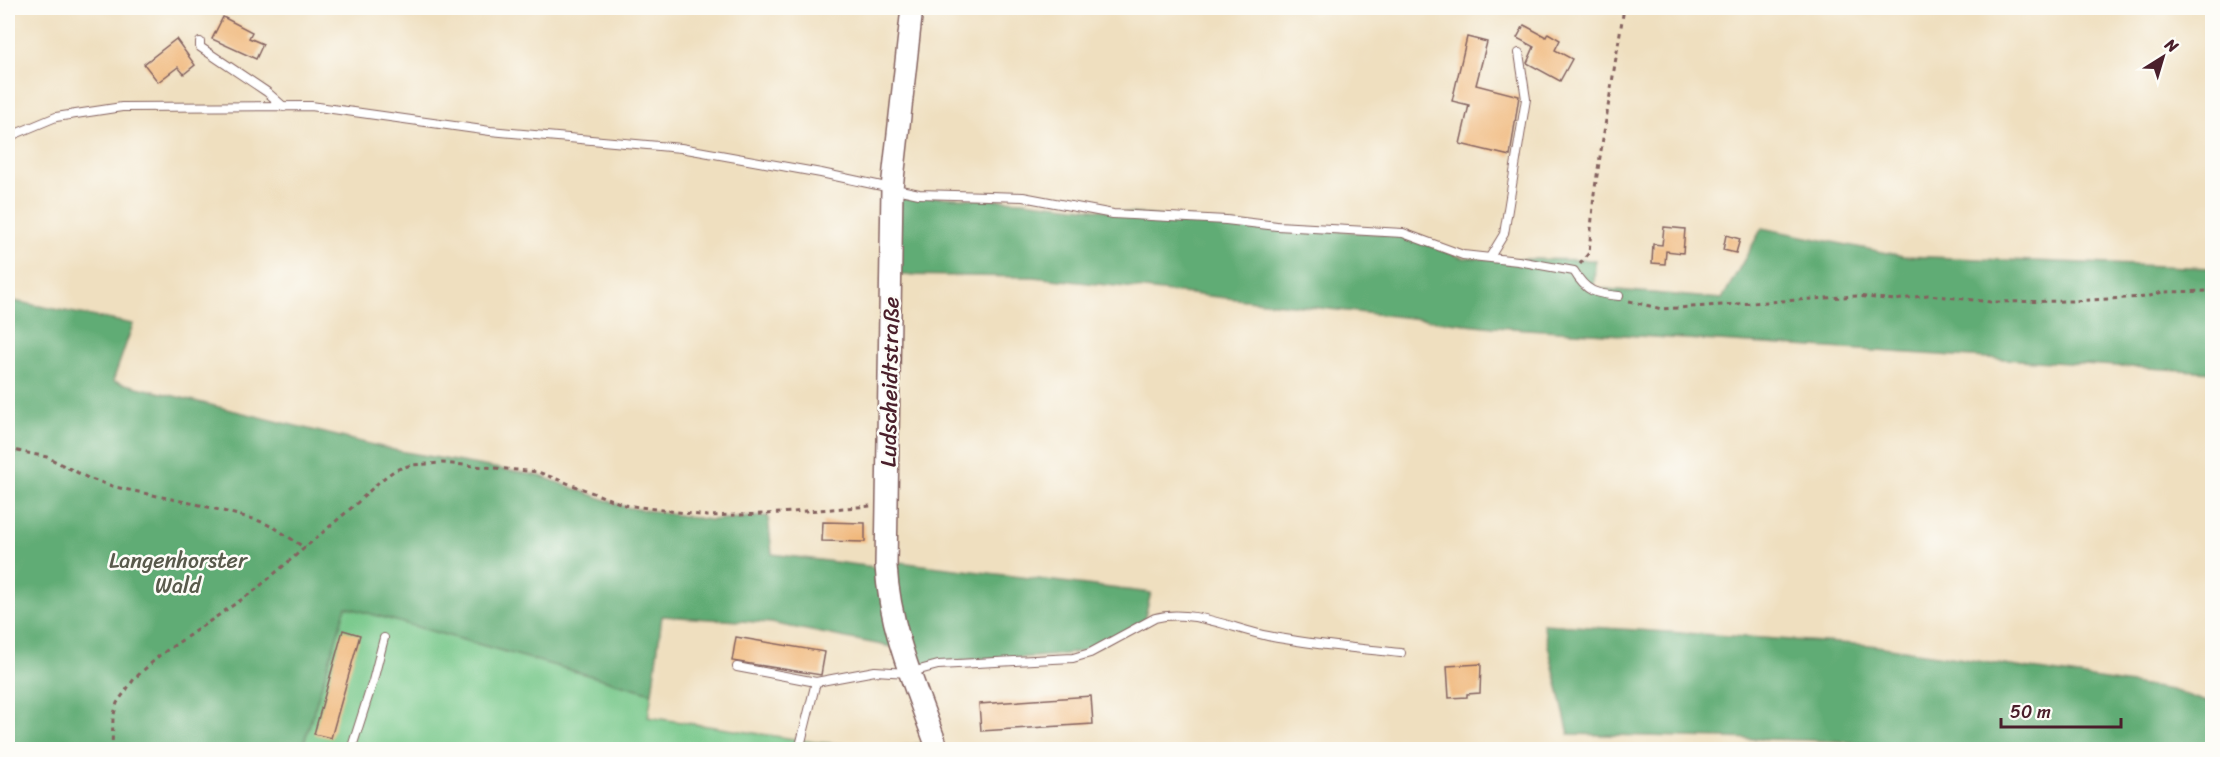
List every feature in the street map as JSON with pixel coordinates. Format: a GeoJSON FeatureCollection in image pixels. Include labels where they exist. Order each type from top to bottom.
{"type":"FeatureCollection","features":[{"type":"Feature","properties":{"kind":"street","name":"Ludscheidtstraße"},"geometry":{"type":"LineString","coordinates":[[912,8],[892,188],[887,505],[888,590],[908,673],[938,750]]}},
{"type":"Feature","properties":{"kind":"lane"},"geometry":{"type":"LineString","coordinates":[[200,42],[200,47],[267,92],[284,107]]}},
{"type":"Feature","properties":{"kind":"lane"},"geometry":{"type":"LineString","coordinates":[[1490,257],[1504,234],[1526,99],[1519,53]]}},
{"type":"Feature","properties":{"kind":"lane"},"geometry":{"type":"LineString","coordinates":[[8,137],[56,117],[122,107],[311,106],[490,131],[681,148],[821,173],[920,194],[1023,197],[1136,216],[1403,232],[1463,255],[1490,257],[1574,271],[1582,285],[1590,290],[1598,294],[1619,296]]}},
{"type":"Feature","properties":{"kind":"lane"},"geometry":{"type":"LineString","coordinates":[[737,667],[816,682],[875,671],[908,673],[938,665],[1073,658],[1090,653],[1155,618],[1167,615],[1194,618],[1268,636],[1401,653]]}},
{"type":"Feature","properties":{"kind":"lane"},"geometry":{"type":"LineString","coordinates":[[351,750],[384,638]]}},
{"type":"Feature","properties":{"kind":"lane"},"geometry":{"type":"LineString","coordinates":[[799,750],[816,682]]}},
{"type":"Feature","properties":{"kind":"path"},"geometry":{"type":"LineString","coordinates":[[1574,271],[1589,253],[1594,194],[1624,8]]}},
{"type":"Feature","properties":{"kind":"path"},"geometry":{"type":"LineString","coordinates":[[1619,296],[1625,300],[1662,309],[1857,296],[1894,300],[1928,295],[1992,302],[2070,301],[2147,297],[2162,291],[2212,291]]}},
{"type":"Feature","properties":{"kind":"path"},"geometry":{"type":"LineString","coordinates":[[8,449],[47,457],[88,478],[115,486],[258,520],[305,548]]}},
{"type":"Feature","properties":{"kind":"path"},"geometry":{"type":"LineString","coordinates":[[112,750],[113,718],[117,703],[134,678],[160,655],[254,591],[395,470],[411,465],[442,464],[538,472],[625,505],[707,516],[887,505]]}},
{"type":"Feature","properties":{"kind":"green space"},"geometry":{"type":"Polygon","coordinates":[[[894,195],[1023,201],[1227,224],[1403,235],[1463,258],[1595,260],[1594,288],[1722,299],[1762,228],[1903,256],[2212,268],[2212,372],[1494,327],[1033,277],[893,275],[894,195]]]}},
{"type":"Feature","properties":{"kind":"green space","name":"Langenhorster Wald"},"geometry":{"type":"Polygon","coordinates":[[[8,300],[133,324],[113,381],[394,450],[540,476],[625,507],[710,520],[768,516],[772,554],[882,568],[897,648],[771,623],[662,616],[652,693],[346,607],[302,749],[8,749],[8,300]]]}},
{"type":"Feature","properties":{"kind":"green space"},"geometry":{"type":"Polygon","coordinates":[[[891,561],[1151,593],[1144,620],[1108,641],[1087,650],[1044,656],[934,663],[912,667],[891,561]]]}},
{"type":"Feature","properties":{"kind":"green space"},"geometry":{"type":"Polygon","coordinates":[[[345,606],[652,693],[648,717],[814,742],[891,748],[931,742],[933,750],[302,750],[345,606]]]}},
{"type":"Feature","properties":{"kind":"green space"},"geometry":{"type":"Polygon","coordinates":[[[1543,624],[1870,645],[2172,690],[2212,704],[2212,749],[1957,750],[1835,741],[1569,734],[1543,624]]]}},
{"type":"Feature","properties":{"kind":"building"},"geometry":{"type":"Polygon","coordinates":[[[223,17],[252,32],[249,38],[263,44],[256,59],[212,39],[223,17]]]}},
{"type":"Feature","properties":{"kind":"building"},"geometry":{"type":"Polygon","coordinates":[[[1524,25],[1546,37],[1548,33],[1560,40],[1555,50],[1572,59],[1560,81],[1527,63],[1534,47],[1517,38],[1524,25]]]}},
{"type":"Feature","properties":{"kind":"building"},"geometry":{"type":"Polygon","coordinates":[[[1467,37],[1487,42],[1476,85],[1519,96],[1510,156],[1460,144],[1469,105],[1452,101],[1467,37]]]}},
{"type":"Feature","properties":{"kind":"building"},"geometry":{"type":"Polygon","coordinates":[[[176,39],[195,65],[184,74],[178,67],[158,82],[144,64],[176,39]]]}},
{"type":"Feature","properties":{"kind":"building"},"geometry":{"type":"Polygon","coordinates":[[[1664,227],[1685,229],[1683,253],[1666,251],[1665,264],[1652,263],[1653,244],[1662,245],[1664,227]]]}},
{"type":"Feature","properties":{"kind":"building"},"geometry":{"type":"Polygon","coordinates":[[[1726,235],[1740,239],[1736,253],[1723,250],[1726,235]]]}},
{"type":"Feature","properties":{"kind":"building"},"geometry":{"type":"Polygon","coordinates":[[[823,522],[865,523],[865,542],[822,541],[823,522]]]}},
{"type":"Feature","properties":{"kind":"building"},"geometry":{"type":"Polygon","coordinates":[[[343,630],[360,635],[331,738],[314,734],[343,630]]]}},
{"type":"Feature","properties":{"kind":"building"},"geometry":{"type":"Polygon","coordinates":[[[736,637],[825,652],[821,675],[732,661],[736,637]]]}},
{"type":"Feature","properties":{"kind":"building"},"geometry":{"type":"Polygon","coordinates":[[[1481,664],[1480,693],[1467,694],[1467,697],[1449,698],[1447,666],[1481,664]]]}},
{"type":"Feature","properties":{"kind":"building"},"geometry":{"type":"Polygon","coordinates":[[[1091,696],[1093,724],[981,731],[979,704],[1091,696]]]}}]}
